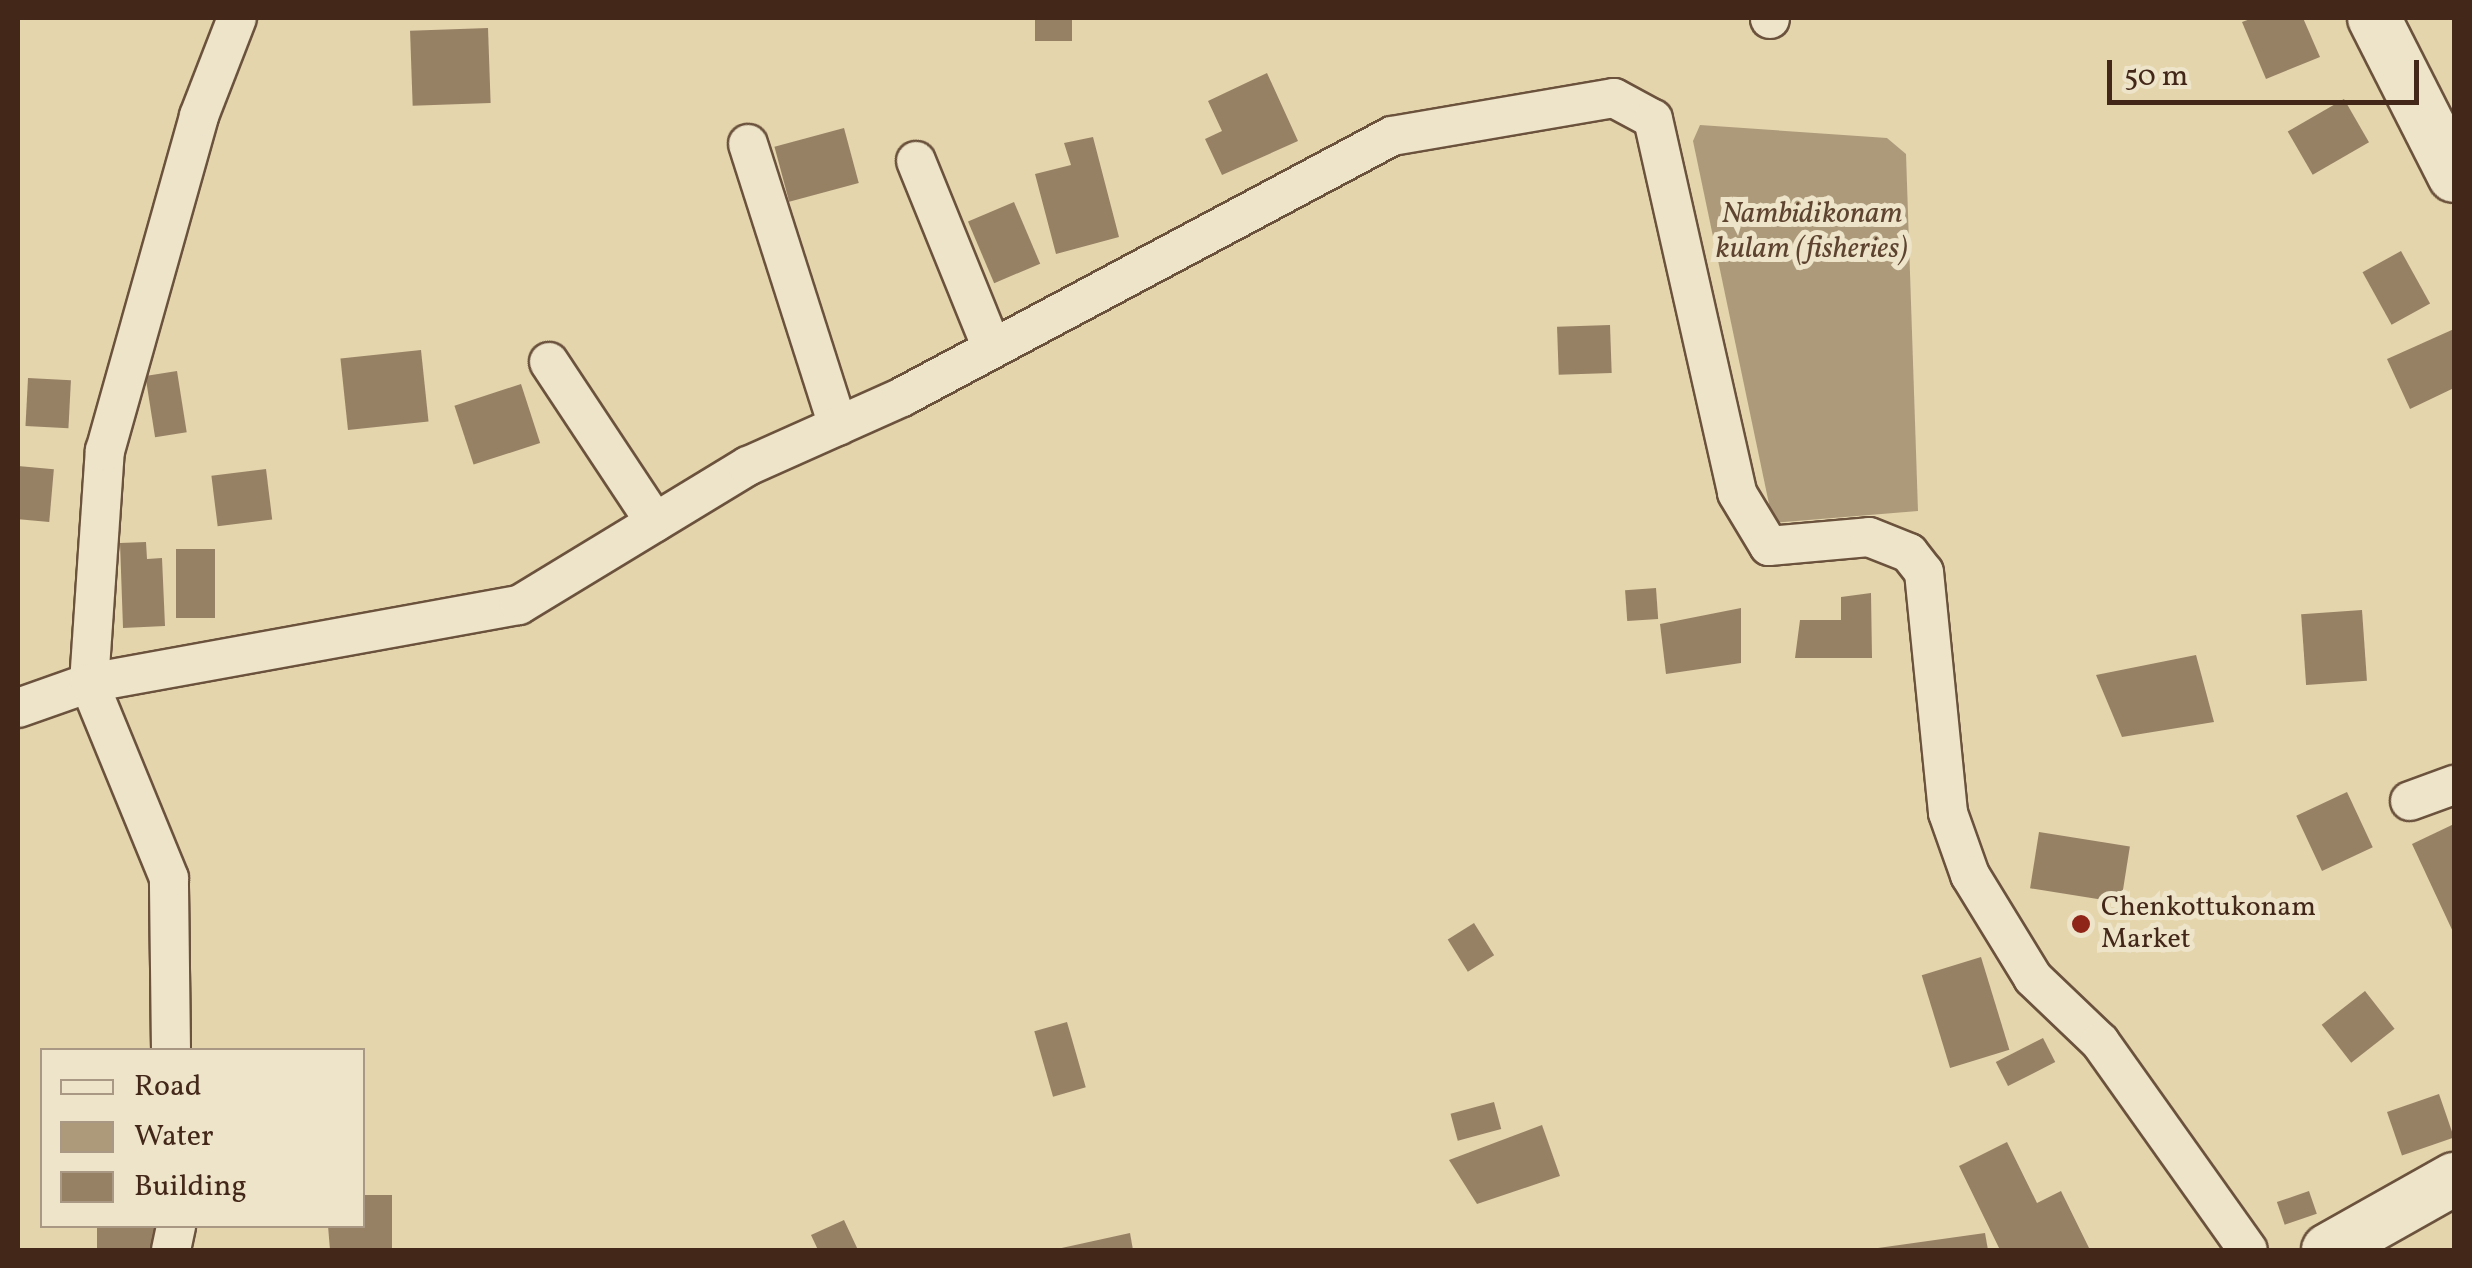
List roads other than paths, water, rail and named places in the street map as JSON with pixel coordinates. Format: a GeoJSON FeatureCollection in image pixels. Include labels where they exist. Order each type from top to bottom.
{"type":"FeatureCollection","features":[{"type":"Feature","properties":{"kind":"main road"},"geometry":{"type":"LineString","coordinates":[[2374,18],[2454,176]]}},
{"type":"Feature","properties":{"kind":"main road"},"geometry":{"type":"LineString","coordinates":[[2328,1250],[2454,1179]]}},
{"type":"Feature","properties":{"kind":"street"},"geometry":{"type":"LineString","coordinates":[[170,1048],[169,878],[89,684],[105,451],[199,116],[237,18]]}},
{"type":"Feature","properties":{"kind":"street"},"geometry":{"type":"LineString","coordinates":[[18,708],[89,684],[519,605],[655,522],[1392,136],[1614,98],[1654,118],[1737,493],[1769,546],[1869,538],[1909,552],[1924,572],[1948,813],[1970,875],[2032,978],[2100,1042],[2248,1250]]}},
{"type":"Feature","properties":{"kind":"street"},"geometry":{"type":"LineString","coordinates":[[748,144],[838,426]]}},
{"type":"Feature","properties":{"kind":"street"},"geometry":{"type":"LineString","coordinates":[[916,161],[992,348]]}},
{"type":"Feature","properties":{"kind":"street"},"geometry":{"type":"LineString","coordinates":[[549,362],[655,522]]}},
{"type":"Feature","properties":{"kind":"street"},"geometry":{"type":"LineString","coordinates":[[2410,801],[2454,785]]}},
{"type":"Feature","properties":{"kind":"water","name":"Nambidikonam kulam (fisheries)"},"geometry":{"type":"Polygon","coordinates":[[[1700,125],[1887,138],[1906,154],[1918,511],[1773,523],[1693,141],[1700,125]]]}},
{"type":"Feature","properties":{"kind":"place","name":"Chenkottukonam Market"},"geometry":{"type":"Point","coordinates":[2081,924]}}]}
